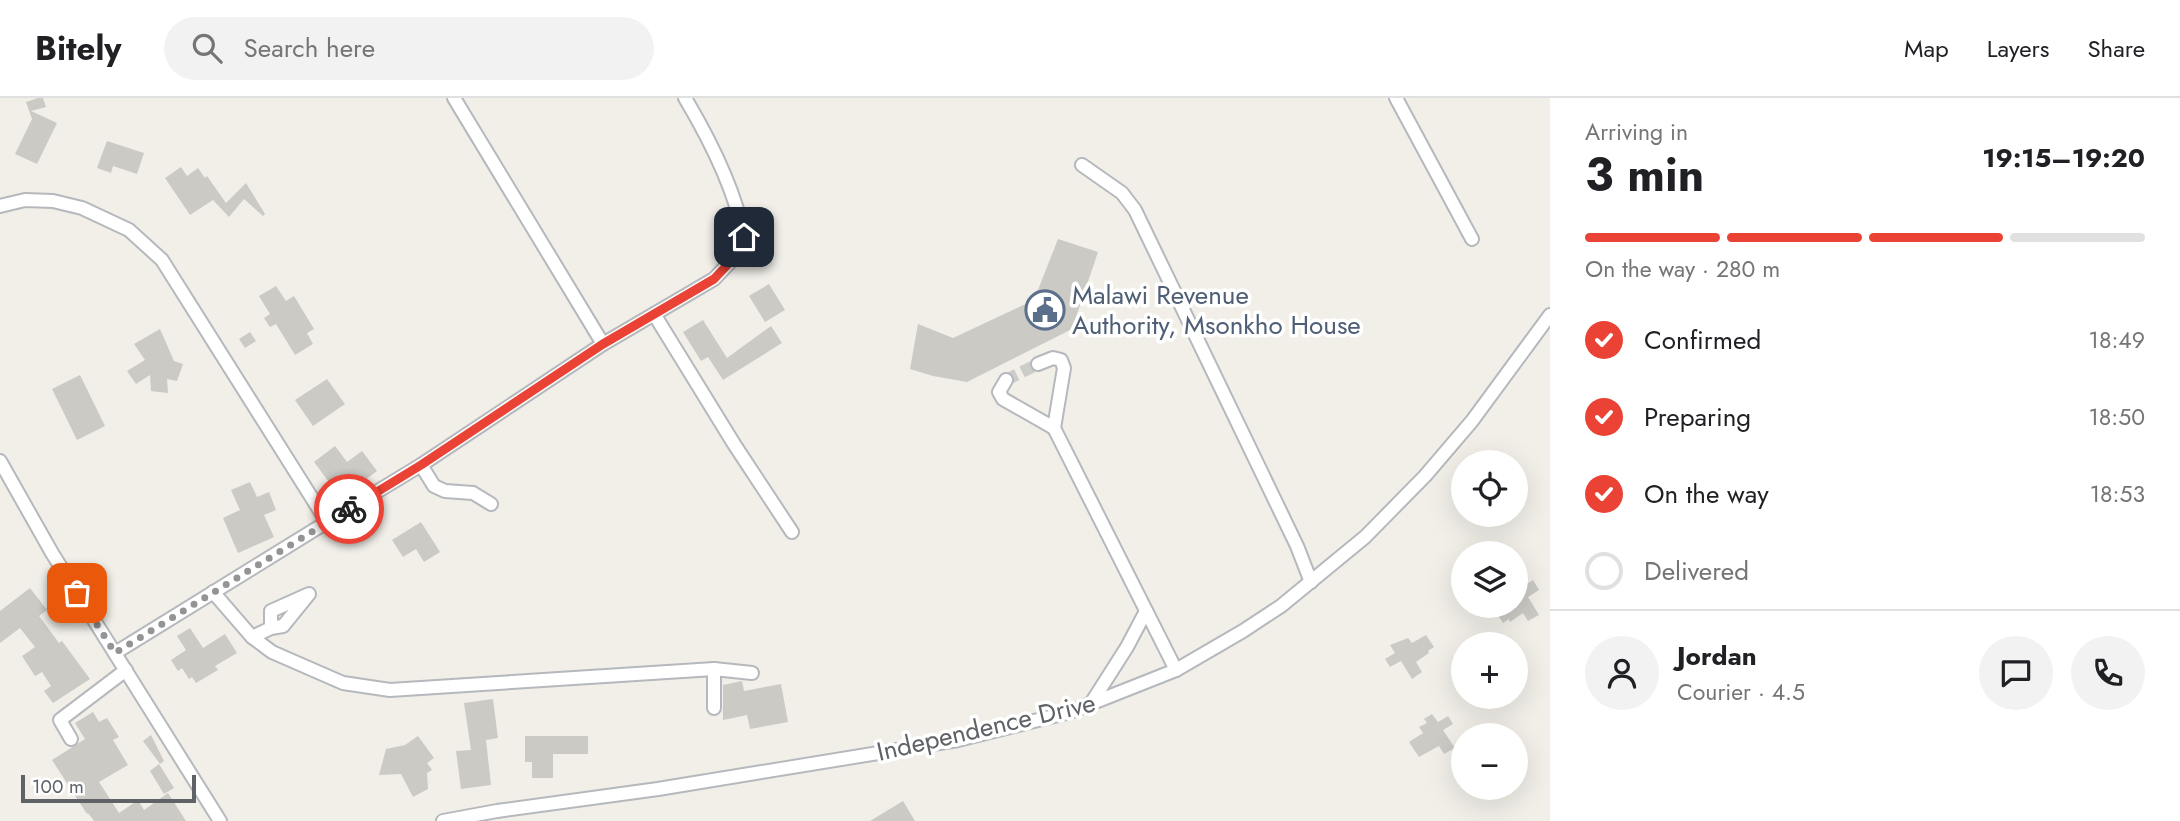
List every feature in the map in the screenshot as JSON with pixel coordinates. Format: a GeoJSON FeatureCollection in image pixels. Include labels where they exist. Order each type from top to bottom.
{"type":"FeatureCollection","features":[{"type":"Feature","properties":{"kind":"street"},"geometry":{"type":"LineString","coordinates":[[454,98],[603,344]]}},
{"type":"Feature","properties":{"kind":"street"},"geometry":{"type":"LineString","coordinates":[[115,653],[421,465],[603,344],[714,279],[732,260],[744,237],[739,210],[697,118],[685,98]]}},
{"type":"Feature","properties":{"kind":"street"},"geometry":{"type":"LineString","coordinates":[[1396,98],[1472,239]]}},
{"type":"Feature","properties":{"kind":"street"},"geometry":{"type":"LineString","coordinates":[[1082,165],[1122,193],[1135,210],[1297,546],[1311,582]]}},
{"type":"Feature","properties":{"kind":"street"},"geometry":{"type":"LineString","coordinates":[[0,206],[24,200],[53,201],[82,208],[129,230],[162,260],[327,522]]}},
{"type":"Feature","properties":{"kind":"street"},"geometry":{"type":"LineString","coordinates":[[654,314],[792,533]]}},
{"type":"Feature","properties":{"kind":"street","name":"Independence Drive"},"geometry":{"type":"LineString","coordinates":[[443,821],[958,740],[1090,706],[1176,670],[1243,631],[1311,582],[1365,537],[1425,476],[1472,421],[1550,315]]}},
{"type":"Feature","properties":{"kind":"street"},"geometry":{"type":"LineString","coordinates":[[1038,364],[1053,358],[1061,360],[1064,368],[1054,428]]}},
{"type":"Feature","properties":{"kind":"street"},"geometry":{"type":"LineString","coordinates":[[1006,380],[999,392],[1003,399],[1054,428],[1176,670]]}},
{"type":"Feature","properties":{"kind":"street"},"geometry":{"type":"LineString","coordinates":[[0,461],[52,553],[220,821]]}},
{"type":"Feature","properties":{"kind":"street"},"geometry":{"type":"LineString","coordinates":[[421,465],[434,486],[444,491],[473,493],[491,504]]}},
{"type":"Feature","properties":{"kind":"street"},"geometry":{"type":"LineString","coordinates":[[213,592],[252,637],[272,652],[344,683],[390,690],[713,669],[752,673]]}},
{"type":"Feature","properties":{"kind":"street"},"geometry":{"type":"LineString","coordinates":[[1090,706],[1127,648],[1146,611]]}},
{"type":"Feature","properties":{"kind":"street"},"geometry":{"type":"LineString","coordinates":[[252,637],[271,628]]}},
{"type":"Feature","properties":{"kind":"street"},"geometry":{"type":"LineString","coordinates":[[713,669],[714,708]]}},
{"type":"Feature","properties":{"kind":"street"},"geometry":{"type":"LineString","coordinates":[[71,739],[60,720],[126,670]]}},
{"type":"Feature","properties":{"kind":"building"},"geometry":{"type":"Polygon","coordinates":[[[43,98],[46,107],[31,111],[57,123],[37,164],[15,154],[32,119],[26,102],[43,98]]]}},
{"type":"Feature","properties":{"kind":"building"},"geometry":{"type":"Polygon","coordinates":[[[107,141],[144,153],[137,174],[113,166],[111,173],[97,168],[107,141]]]}},
{"type":"Feature","properties":{"kind":"building"},"geometry":{"type":"Polygon","coordinates":[[[181,167],[187,176],[198,168],[226,203],[246,183],[265,214],[263,216],[244,199],[229,217],[213,200],[190,215],[165,178],[181,167]]]}},
{"type":"Feature","properties":{"kind":"building","name":"Malawi Revenue Authority, Msonkho House"},"geometry":{"type":"Polygon","coordinates":[[[1058,239],[1098,252],[1072,329],[967,382],[910,369],[918,324],[953,338],[1034,300],[1058,239]]]}},
{"type":"Feature","properties":{"kind":"building"},"geometry":{"type":"Polygon","coordinates":[[[769,284],[785,310],[765,322],[749,296],[769,284]]]}},
{"type":"Feature","properties":{"kind":"building"},"geometry":{"type":"Polygon","coordinates":[[[276,286],[286,301],[294,296],[314,329],[307,333],[313,344],[295,355],[276,324],[270,327],[264,318],[270,314],[259,296],[276,286]]]}},
{"type":"Feature","properties":{"kind":"building"},"geometry":{"type":"Polygon","coordinates":[[[703,320],[727,358],[771,326],[782,343],[723,380],[708,357],[701,361],[683,332],[703,320]]]}},
{"type":"Feature","properties":{"kind":"building"},"geometry":{"type":"Polygon","coordinates":[[[160,329],[174,361],[183,364],[177,381],[167,379],[168,393],[151,391],[150,375],[136,384],[127,371],[145,360],[134,344],[160,329]]]}},
{"type":"Feature","properties":{"kind":"building"},"geometry":{"type":"Polygon","coordinates":[[[250,332],[256,341],[245,348],[239,339],[250,332]]]}},
{"type":"Feature","properties":{"kind":"building"},"geometry":{"type":"Polygon","coordinates":[[[80,375],[105,426],[77,440],[52,389],[80,375]]]}},
{"type":"Feature","properties":{"kind":"building"},"geometry":{"type":"Polygon","coordinates":[[[327,379],[345,404],[313,426],[295,400],[327,379]]]}},
{"type":"Feature","properties":{"kind":"building"},"geometry":{"type":"Polygon","coordinates":[[[335,446],[347,462],[362,451],[377,471],[341,498],[314,462],[335,446]]]}},
{"type":"Feature","properties":{"kind":"building"},"geometry":{"type":"Polygon","coordinates":[[[250,482],[257,497],[269,492],[276,510],[264,515],[274,537],[238,553],[223,518],[240,510],[231,490],[250,482]]]}},
{"type":"Feature","properties":{"kind":"building"},"geometry":{"type":"Polygon","coordinates":[[[421,522],[440,552],[424,562],[416,549],[403,557],[392,540],[421,522]]]}},
{"type":"Feature","properties":{"kind":"building"},"geometry":{"type":"Polygon","coordinates":[[[1533,580],[1539,590],[1528,597],[1528,583],[1533,580]]]}},
{"type":"Feature","properties":{"kind":"building"},"geometry":{"type":"Polygon","coordinates":[[[30,588],[47,610],[39,616],[59,643],[62,641],[90,679],[53,703],[44,691],[51,686],[42,672],[35,676],[22,656],[35,647],[20,628],[0,643],[0,611],[30,588]]]}},
{"type":"Feature","properties":{"kind":"building"},"geometry":{"type":"Polygon","coordinates":[[[1528,597],[1539,615],[1528,621],[1526,618],[1528,597]]]}},
{"type":"Feature","properties":{"kind":"building"},"geometry":{"type":"Polygon","coordinates":[[[1500,618],[1516,618],[1510,622],[1509,619],[1503,623],[1500,618]]]}},
{"type":"Feature","properties":{"kind":"building"},"geometry":{"type":"Polygon","coordinates":[[[190,628],[203,648],[225,634],[237,653],[215,666],[218,670],[196,683],[192,677],[189,679],[182,668],[178,671],[171,660],[186,650],[177,636],[190,628]]]}},
{"type":"Feature","properties":{"kind":"building"},"geometry":{"type":"Polygon","coordinates":[[[1426,635],[1434,647],[1416,662],[1422,672],[1412,679],[1401,661],[1390,667],[1385,659],[1395,653],[1390,645],[1408,638],[1412,643],[1426,635]]]}},
{"type":"Feature","properties":{"kind":"building"},"geometry":{"type":"Polygon","coordinates":[[[742,681],[744,691],[781,684],[788,722],[750,729],[747,715],[723,720],[723,685],[742,681]]]}},
{"type":"Feature","properties":{"kind":"building"},"geometry":{"type":"Polygon","coordinates":[[[493,699],[498,738],[486,740],[491,785],[461,789],[456,751],[471,750],[464,703],[493,699]]]}},
{"type":"Feature","properties":{"kind":"building"},"geometry":{"type":"Polygon","coordinates":[[[93,712],[99,722],[107,718],[119,737],[113,740],[128,765],[99,782],[119,813],[138,800],[144,810],[168,793],[186,821],[94,821],[87,814],[52,760],[85,739],[75,723],[93,712]]]}},
{"type":"Feature","properties":{"kind":"building"},"geometry":{"type":"Polygon","coordinates":[[[1432,714],[1438,722],[1448,716],[1452,723],[1443,730],[1451,742],[1451,750],[1444,754],[1439,746],[1419,757],[1409,742],[1423,733],[1419,727],[1427,723],[1424,719],[1432,714]]]}},
{"type":"Feature","properties":{"kind":"building"},"geometry":{"type":"Polygon","coordinates":[[[151,735],[164,761],[160,764],[143,741],[151,735]]]}},
{"type":"Feature","properties":{"kind":"building"},"geometry":{"type":"Polygon","coordinates":[[[418,736],[434,758],[427,763],[432,770],[427,773],[428,789],[413,797],[401,774],[379,775],[386,749],[405,745],[418,736]]]}},
{"type":"Feature","properties":{"kind":"building"},"geometry":{"type":"Polygon","coordinates":[[[525,736],[588,736],[588,754],[553,754],[553,778],[532,778],[532,762],[525,762],[525,736]]]}},
{"type":"Feature","properties":{"kind":"building"},"geometry":{"type":"Polygon","coordinates":[[[159,764],[174,788],[164,794],[150,771],[159,764]]]}},
{"type":"Feature","properties":{"kind":"building"},"geometry":{"type":"Polygon","coordinates":[[[903,801],[915,821],[870,821],[903,801]]]}},
{"type":"Feature","properties":{"kind":"tunnel"},"geometry":{"type":"LineString","coordinates":[[1006,380],[1038,364]]}},
{"type":"Feature","properties":{"kind":"way so far"},"geometry":{"type":"LineString","coordinates":[[77,593],[115,653],[349,509]]}},
{"type":"Feature","properties":{"kind":"place","name":"Malawi Revenue Authority, Msonkho House"},"geometry":{"type":"Point","coordinates":[1045,310]}},
{"type":"Feature","properties":{"kind":"route"},"geometry":{"type":"LineString","coordinates":[[349,509],[421,465],[603,344],[714,279],[732,260],[744,237]]}}]}
